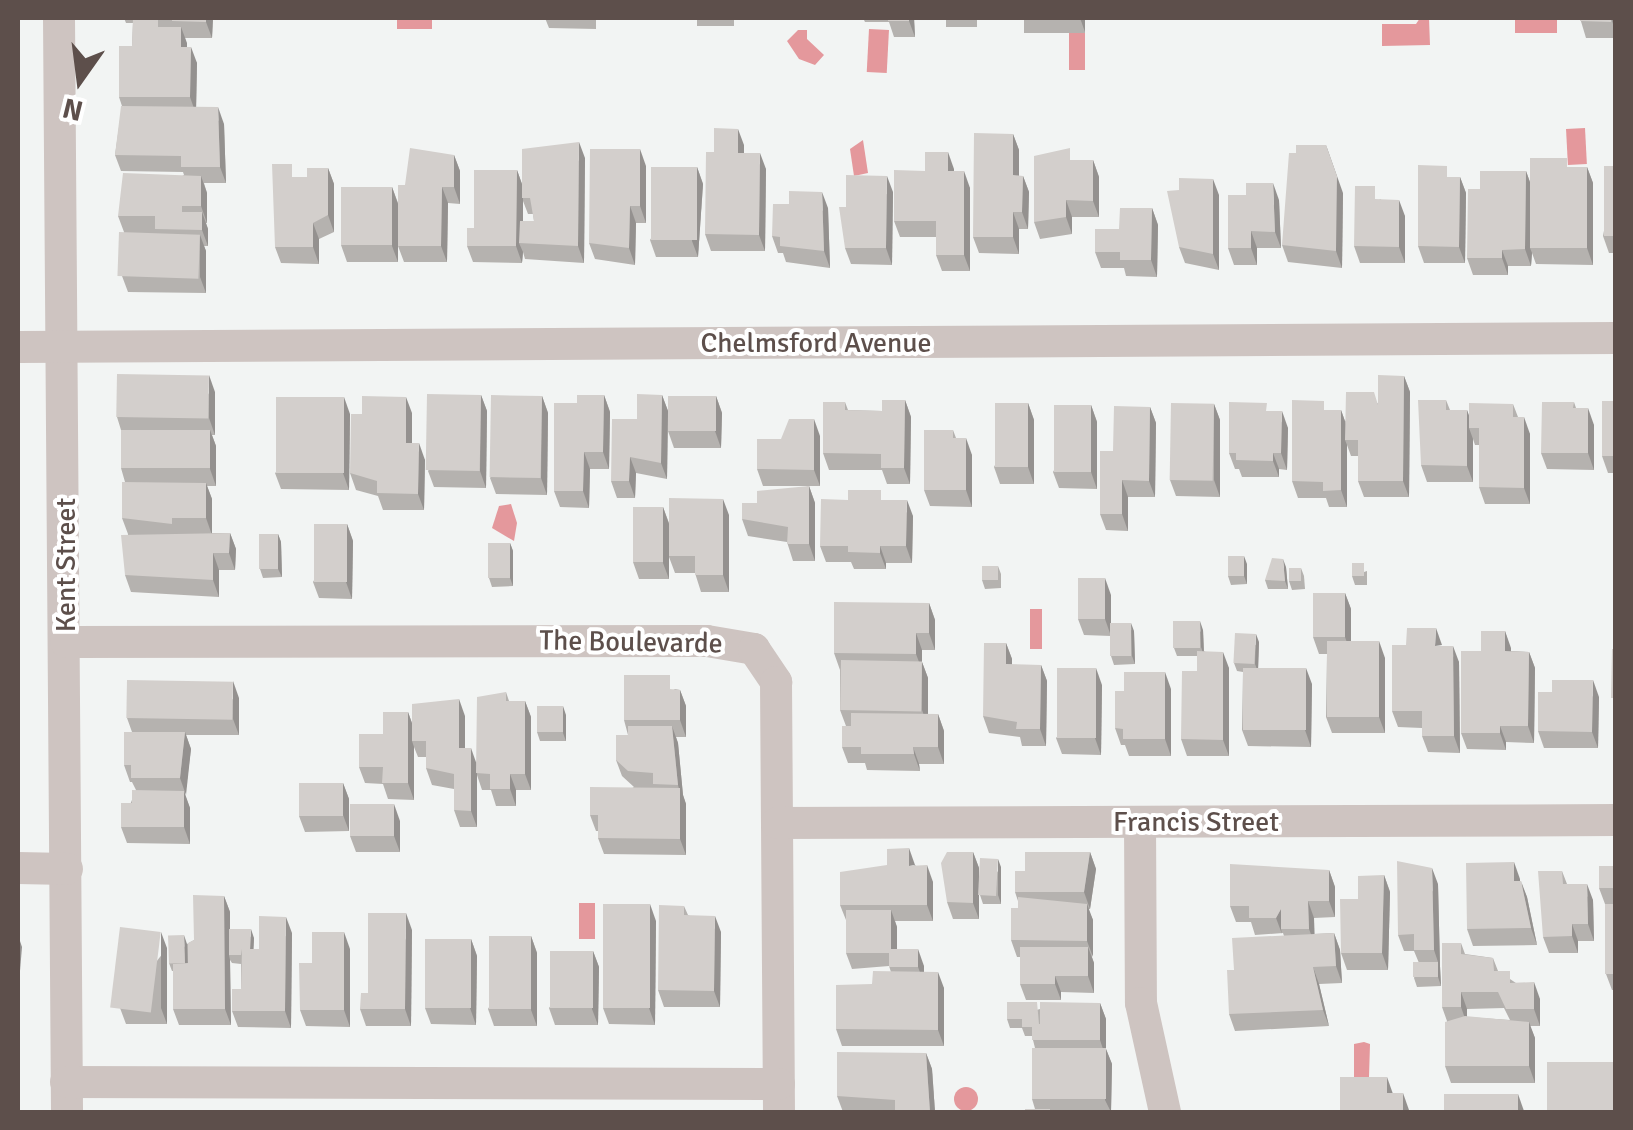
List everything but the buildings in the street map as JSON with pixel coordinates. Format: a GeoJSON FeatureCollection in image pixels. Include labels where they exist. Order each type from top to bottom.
{"type":"FeatureCollection","features":[{"type":"Feature","properties":{"kind":"street","name":"Kent Street"},"geometry":{"type":"LineString","coordinates":[[59,18],[66,347],[67,1097]]}},
{"type":"Feature","properties":{"kind":"street","name":"Chelmsford Avenue"},"geometry":{"type":"LineString","coordinates":[[18,347],[1616,338]]}},
{"type":"Feature","properties":{"kind":"street","name":"The Boulevarde"},"geometry":{"type":"LineString","coordinates":[[66,642],[739,643],[765,660],[776,682],[779,1098],[67,1097]]}},
{"type":"Feature","properties":{"kind":"street","name":"Francis Street"},"geometry":{"type":"LineString","coordinates":[[776,822],[1616,820]]}},
{"type":"Feature","properties":{"kind":"street"},"geometry":{"type":"LineString","coordinates":[[1140,822],[1142,1003],[1165,1112]]}},
{"type":"Feature","properties":{"kind":"street"},"geometry":{"type":"LineString","coordinates":[[18,868],[67,870]]}},
{"type":"Feature","properties":{"kind":"shaded area"},"geometry":{"type":"Polygon","coordinates":[[[397,18],[432,18],[432,29],[397,29],[397,18]]]}},
{"type":"Feature","properties":{"kind":"shaded area"},"geometry":{"type":"Polygon","coordinates":[[[1420,18],[1429,18],[1430,45],[1382,46],[1382,24],[1416,24],[1420,18]]]}},
{"type":"Feature","properties":{"kind":"shaded area"},"geometry":{"type":"Polygon","coordinates":[[[1515,18],[1557,18],[1557,33],[1515,33],[1515,18]]]}},
{"type":"Feature","properties":{"kind":"shaded area"},"geometry":{"type":"Polygon","coordinates":[[[869,29],[889,30],[887,73],[867,72],[869,29]]]}},
{"type":"Feature","properties":{"kind":"shaded area"},"geometry":{"type":"Polygon","coordinates":[[[798,30],[807,30],[807,39],[824,55],[815,65],[799,59],[787,41],[798,30]]]}},
{"type":"Feature","properties":{"kind":"shaded area"},"geometry":{"type":"Polygon","coordinates":[[[1069,32],[1085,32],[1085,70],[1069,70],[1069,32]]]}},
{"type":"Feature","properties":{"kind":"shaded area"},"geometry":{"type":"Polygon","coordinates":[[[1585,128],[1587,164],[1568,165],[1566,129],[1585,128]]]}},
{"type":"Feature","properties":{"kind":"shaded area"},"geometry":{"type":"Polygon","coordinates":[[[863,140],[868,173],[854,176],[850,149],[863,140]]]}},
{"type":"Feature","properties":{"kind":"shaded area"},"geometry":{"type":"Polygon","coordinates":[[[511,504],[517,523],[514,541],[492,528],[499,506],[511,504]]]}},
{"type":"Feature","properties":{"kind":"shaded area"},"geometry":{"type":"Polygon","coordinates":[[[1030,609],[1042,609],[1042,649],[1030,649],[1030,609]]]}},
{"type":"Feature","properties":{"kind":"shaded area"},"geometry":{"type":"Polygon","coordinates":[[[579,903],[595,903],[595,939],[579,939],[579,903]]]}},
{"type":"Feature","properties":{"kind":"shaded area"},"geometry":{"type":"Polygon","coordinates":[[[1354,1044],[1370,1044],[1369,1077],[1354,1077],[1354,1044]]]}},
{"type":"Feature","properties":{"kind":"shaded area"},"geometry":{"type":"Polygon","coordinates":[[[966,1087],[975,1090],[975,1108],[966,1111],[957,1108],[954,1099],[957,1090],[966,1087]]]}}]}
